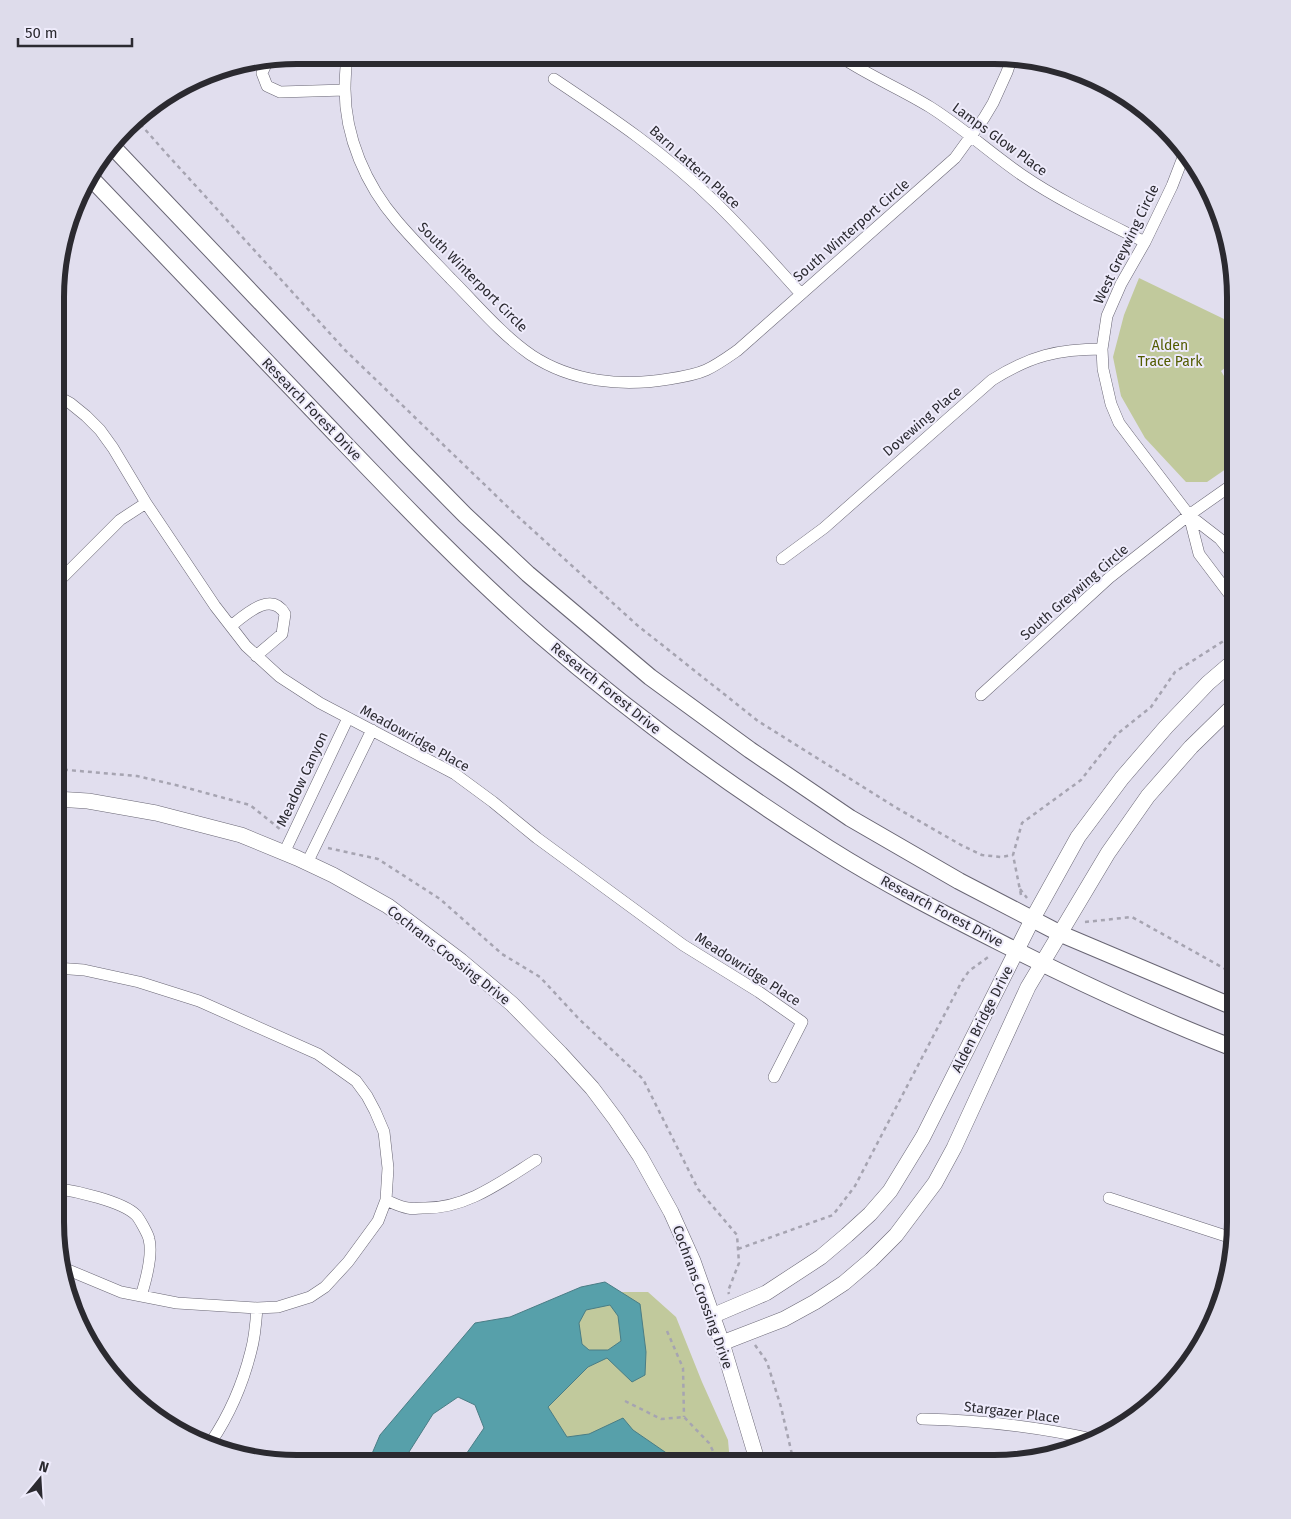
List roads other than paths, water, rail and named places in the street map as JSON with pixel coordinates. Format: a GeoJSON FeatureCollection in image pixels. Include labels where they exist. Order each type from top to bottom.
{"type":"FeatureCollection","features":[{"type":"Feature","properties":{"kind":"main road"},"geometry":{"type":"LineString","coordinates":[[116,150],[406,456],[497,546],[650,677],[750,750],[850,818],[959,881],[1036,912],[1061,934],[1227,1004]]}},
{"type":"Feature","properties":{"kind":"main road","name":"Research Forest Drive"},"geometry":{"type":"LineString","coordinates":[[94,182],[431,533],[541,636],[626,706],[744,792],[831,850],[939,912],[1042,964],[1127,1003],[1227,1045]]}},
{"type":"Feature","properties":{"kind":"street","name":"South Winterport Circle"},"geometry":{"type":"LineString","coordinates":[[346,64],[345,90],[348,120],[353,143],[372,187],[382,203],[495,324],[532,355],[550,366],[608,383],[648,383],[687,376],[705,371],[738,350],[955,158],[993,103],[1010,64]]}},
{"type":"Feature","properties":{"kind":"street","name":"Lamps Glow Place"},"geometry":{"type":"LineString","coordinates":[[852,64],[874,78],[902,91],[951,121],[970,137],[1044,189],[1145,242]]}},
{"type":"Feature","properties":{"kind":"street"},"geometry":{"type":"LineString","coordinates":[[265,66],[262,73],[267,86],[280,92],[345,90]]}},
{"type":"Feature","properties":{"kind":"street","name":"Barn Lattern Place"},"geometry":{"type":"LineString","coordinates":[[554,79],[648,143],[685,174],[716,202],[801,294]]}},
{"type":"Feature","properties":{"kind":"street","name":"West Greywing Circle"},"geometry":{"type":"LineString","coordinates":[[1102,349],[1107,316],[1121,284],[1145,242],[1172,186],[1182,159]]}},
{"type":"Feature","properties":{"kind":"street","name":"Dovewing Place"},"geometry":{"type":"LineString","coordinates":[[782,559],[824,528],[992,380],[1024,362],[1043,355],[1078,349],[1102,349]]}},
{"type":"Feature","properties":{"kind":"street"},"geometry":{"type":"LineString","coordinates":[[1102,349],[1106,387],[1111,404],[1120,423],[1189,515],[1220,539],[1227,548]]}},
{"type":"Feature","properties":{"kind":"street","name":"Meadowridge Place"},"geometry":{"type":"LineString","coordinates":[[64,400],[86,416],[100,430],[146,503],[230,626],[256,656],[280,677],[320,703],[455,774],[552,849],[683,944],[802,1022],[774,1077]]}},
{"type":"Feature","properties":{"kind":"street","name":"South Greywing Circle"},"geometry":{"type":"LineString","coordinates":[[981,695],[1110,578],[1189,515],[1227,488]]}},
{"type":"Feature","properties":{"kind":"street"},"geometry":{"type":"LineString","coordinates":[[64,576],[114,525],[146,503]]}},
{"type":"Feature","properties":{"kind":"street"},"geometry":{"type":"LineString","coordinates":[[1189,515],[1199,554],[1227,592]]}},
{"type":"Feature","properties":{"kind":"street"},"geometry":{"type":"LineString","coordinates":[[230,626],[264,604],[273,604],[282,608],[285,614],[282,634],[256,656]]}},
{"type":"Feature","properties":{"kind":"street","name":"Alden Bridge Drive"},"geometry":{"type":"LineString","coordinates":[[712,1316],[766,1293],[822,1257],[870,1214],[890,1191],[923,1137],[1016,950],[1078,837],[1122,778],[1166,727],[1208,683],[1227,667]]}},
{"type":"Feature","properties":{"kind":"street","name":"Alden Bridge Drive"},"geometry":{"type":"LineString","coordinates":[[722,1343],[784,1319],[815,1302],[844,1283],[896,1235],[934,1183],[954,1148],[1028,987],[1108,853],[1148,796],[1191,747],[1227,712]]}},
{"type":"Feature","properties":{"kind":"street","name":"Meadow Canyon"},"geometry":{"type":"LineString","coordinates":[[284,853],[348,718]]}},
{"type":"Feature","properties":{"kind":"street"},"geometry":{"type":"LineString","coordinates":[[307,863],[372,730]]}},
{"type":"Feature","properties":{"kind":"street","name":"Cochrans Crossing Drive"},"geometry":{"type":"LineString","coordinates":[[64,799],[88,800],[156,813],[240,835],[307,863],[333,875],[388,906],[461,961],[512,1004],[586,1081],[616,1120],[640,1156],[671,1212],[692,1261],[722,1343],[755,1455]]}},
{"type":"Feature","properties":{"kind":"street"},"geometry":{"type":"LineString","coordinates":[[64,969],[84,970],[139,982],[199,1001],[318,1054],[356,1081],[367,1096],[376,1111],[384,1132],[388,1168],[386,1200],[378,1221],[348,1262],[325,1287],[310,1297],[278,1307],[257,1308],[177,1303],[120,1292],[69,1270]]}},
{"type":"Feature","properties":{"kind":"street"},"geometry":{"type":"LineString","coordinates":[[386,1200],[408,1208],[430,1208],[458,1203],[491,1188],[536,1160]]}},
{"type":"Feature","properties":{"kind":"street"},"geometry":{"type":"LineString","coordinates":[[64,1190],[120,1205],[136,1215],[149,1238],[149,1261],[141,1296]]}},
{"type":"Feature","properties":{"kind":"street"},"geometry":{"type":"LineString","coordinates":[[1109,1198],[1227,1236]]}},
{"type":"Feature","properties":{"kind":"street"},"geometry":{"type":"LineString","coordinates":[[212,1440],[221,1427],[239,1389],[252,1349],[257,1308]]}},
{"type":"Feature","properties":{"kind":"street","name":"Stargazer Place"},"geometry":{"type":"LineString","coordinates":[[922,1419],[962,1420],[1016,1425],[1085,1438]]}},
{"type":"Feature","properties":{"kind":"water"},"geometry":{"type":"Polygon","coordinates":[[[605,1282],[640,1304],[646,1352],[645,1375],[632,1382],[607,1358],[588,1367],[548,1407],[567,1437],[589,1434],[623,1418],[633,1430],[669,1455],[465,1455],[484,1428],[475,1405],[458,1397],[433,1414],[409,1452],[410,1455],[371,1455],[380,1435],[475,1323],[510,1317],[581,1287],[605,1282]],[[610,1305],[586,1310],[579,1323],[582,1344],[589,1350],[608,1350],[621,1341],[618,1316],[610,1305]]]}},
{"type":"Feature","properties":{"kind":"park label","name":"Alden Trace Park"},"geometry":{"type":"Point","coordinates":[1170,354]}}]}
